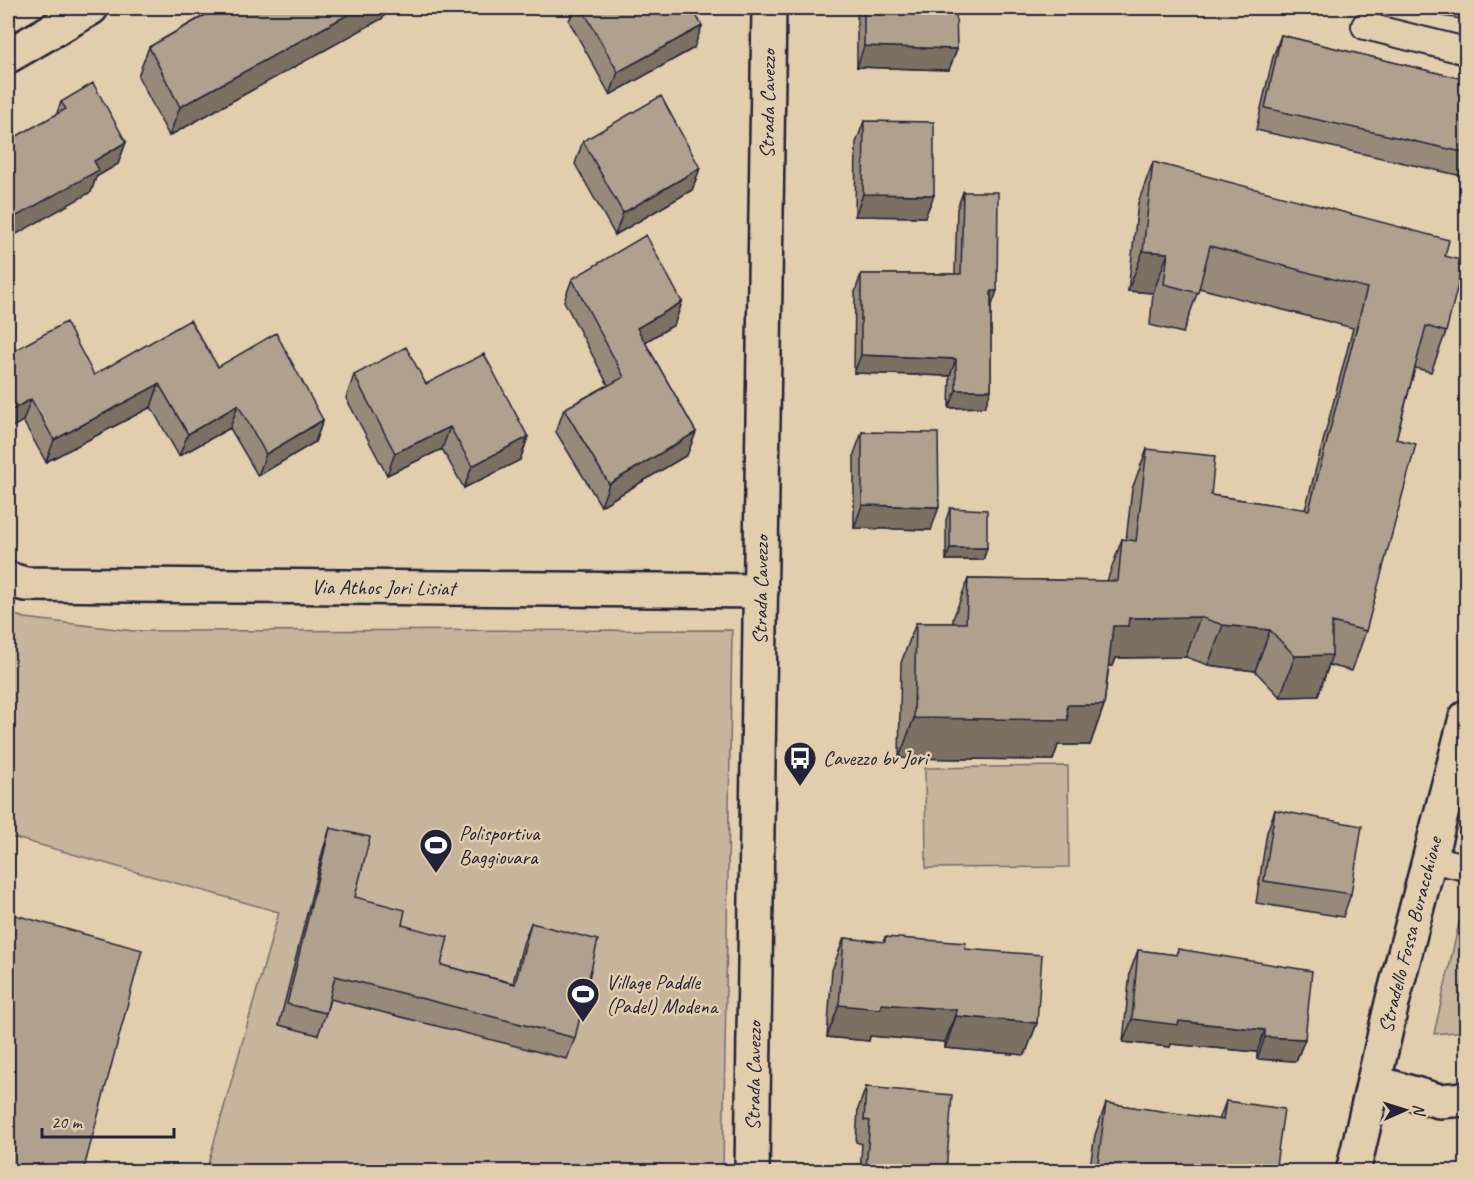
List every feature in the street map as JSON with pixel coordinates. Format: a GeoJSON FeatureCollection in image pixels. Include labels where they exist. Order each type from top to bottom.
{"type":"FeatureCollection","features":[{"type":"Feature","properties":{"kind":"street"},"geometry":{"type":"LineString","coordinates":[[8,56],[91,8]]}},
{"type":"Feature","properties":{"kind":"street","name":"Strada Cavezzo"},"geometry":{"type":"LineString","coordinates":[[752,1172],[769,8]]}},
{"type":"Feature","properties":{"kind":"street","name":"Via Athos Jori Lisiat"},"geometry":{"type":"LineString","coordinates":[[8,579],[25,584],[761,591]]}},
{"type":"Feature","properties":{"kind":"street","name":"Stradello Fossa Buracchione"},"geometry":{"type":"LineString","coordinates":[[1353,1172],[1467,718]]}},
{"type":"Feature","properties":{"kind":"street"},"geometry":{"type":"LineString","coordinates":[[1374,1082],[1439,1101],[1467,1099]]}},
{"type":"Feature","properties":{"kind":"lane"},"geometry":{"type":"LineString","coordinates":[[1365,26],[1467,51]]}},
{"type":"Feature","properties":{"kind":"lane"},"geometry":{"type":"LineString","coordinates":[[1430,859],[1467,867]]}},
{"type":"Feature","properties":{"kind":"shaded area","name":"Polisportiva Baggiovara"},"geometry":{"type":"Polygon","coordinates":[[[8,613],[25,618],[133,631],[732,630],[723,1171],[206,1171],[279,912],[8,836],[8,613]]]}},
{"type":"Feature","properties":{"kind":"shaded area"},"geometry":{"type":"Polygon","coordinates":[[[1068,766],[1069,867],[926,868],[925,768],[1068,766]]]}},
{"type":"Feature","properties":{"kind":"shaded area"},"geometry":{"type":"Polygon","coordinates":[[[1464,901],[1466,901],[1466,1031],[1434,1034],[1464,901]]]}},
{"type":"Feature","properties":{"kind":"building"},"geometry":{"type":"Polygon","coordinates":[[[218,8],[360,8],[180,107],[149,47],[218,8]]]}},
{"type":"Feature","properties":{"kind":"building"},"geometry":{"type":"Polygon","coordinates":[[[582,8],[692,8],[702,26],[618,72],[582,8]]]}},
{"type":"Feature","properties":{"kind":"building"},"geometry":{"type":"Polygon","coordinates":[[[864,8],[956,8],[957,49],[864,46],[864,8]]]}},
{"type":"Feature","properties":{"kind":"building"},"geometry":{"type":"Polygon","coordinates":[[[1281,35],[1467,80],[1467,153],[1265,108],[1281,35]]]}},
{"type":"Feature","properties":{"kind":"building"},"geometry":{"type":"Polygon","coordinates":[[[93,83],[126,142],[94,161],[99,170],[8,221],[8,141],[66,109],[61,102],[93,83]]]}},
{"type":"Feature","properties":{"kind":"building"},"geometry":{"type":"Polygon","coordinates":[[[661,96],[700,168],[623,213],[583,141],[661,96]]]}},
{"type":"Feature","properties":{"kind":"building"},"geometry":{"type":"Polygon","coordinates":[[[864,121],[934,122],[934,195],[863,194],[864,121]]]}},
{"type":"Feature","properties":{"kind":"building"},"geometry":{"type":"Polygon","coordinates":[[[1153,162],[1449,240],[1445,256],[1464,261],[1446,332],[1426,326],[1396,439],[1416,444],[1366,631],[1332,622],[1332,655],[1295,656],[1270,630],[1223,625],[1200,617],[1129,618],[1128,626],[1113,626],[1104,705],[1067,705],[1068,720],[914,718],[916,623],[966,623],[968,579],[1118,581],[1122,539],[1136,541],[1147,449],[1215,456],[1211,495],[1309,510],[1367,288],[1210,246],[1198,293],[1164,284],[1168,253],[1143,251],[1153,162]]]}},
{"type":"Feature","properties":{"kind":"building"},"geometry":{"type":"Polygon","coordinates":[[[963,192],[998,192],[997,291],[991,291],[991,390],[956,390],[956,359],[861,355],[861,274],[961,274],[963,192]]]}},
{"type":"Feature","properties":{"kind":"building"},"geometry":{"type":"Polygon","coordinates":[[[646,235],[682,302],[637,328],[696,432],[609,484],[564,409],[624,377],[572,279],[646,235]]]}},
{"type":"Feature","properties":{"kind":"building"},"geometry":{"type":"Polygon","coordinates":[[[190,320],[218,367],[276,333],[323,420],[266,454],[238,405],[188,434],[159,384],[54,440],[31,399],[8,412],[8,354],[66,322],[94,375],[190,320]]]}},
{"type":"Feature","properties":{"kind":"building"},"geometry":{"type":"Polygon","coordinates":[[[406,347],[426,384],[484,354],[528,437],[472,466],[450,427],[395,453],[354,375],[406,347]]]}},
{"type":"Feature","properties":{"kind":"building"},"geometry":{"type":"Polygon","coordinates":[[[862,432],[938,433],[939,507],[862,505],[862,432]]]}},
{"type":"Feature","properties":{"kind":"building"},"geometry":{"type":"Polygon","coordinates":[[[950,508],[987,510],[987,548],[950,548],[950,508]]]}},
{"type":"Feature","properties":{"kind":"building"},"geometry":{"type":"Polygon","coordinates":[[[1275,810],[1362,826],[1351,894],[1264,881],[1275,810]]]}},
{"type":"Feature","properties":{"kind":"building"},"geometry":{"type":"Polygon","coordinates":[[[330,828],[370,837],[355,897],[405,910],[402,925],[448,937],[441,965],[515,984],[531,923],[598,940],[575,1038],[335,976],[326,1013],[287,1004],[330,828]]]}},
{"type":"Feature","properties":{"kind":"building"},"geometry":{"type":"Polygon","coordinates":[[[8,913],[142,950],[83,1172],[8,1172],[8,913]]]}},
{"type":"Feature","properties":{"kind":"building"},"geometry":{"type":"Polygon","coordinates":[[[885,937],[966,943],[965,949],[1042,955],[1037,1023],[956,1016],[957,1010],[882,1004],[880,1009],[839,1005],[844,938],[885,942],[885,937]]]}},
{"type":"Feature","properties":{"kind":"building"},"geometry":{"type":"Polygon","coordinates":[[[1178,949],[1312,971],[1305,1039],[1265,1037],[1265,1030],[1179,1021],[1178,1025],[1132,1019],[1138,950],[1177,955],[1178,949]]]}},
{"type":"Feature","properties":{"kind":"building"},"geometry":{"type":"Polygon","coordinates":[[[866,1087],[952,1095],[946,1172],[897,1172],[866,1168],[870,1121],[864,1120],[866,1087]]]}},
{"type":"Feature","properties":{"kind":"building"},"geometry":{"type":"Polygon","coordinates":[[[1226,1101],[1284,1109],[1275,1172],[1107,1172],[1097,1170],[1106,1103],[1223,1120],[1226,1101]]]}},
{"type":"Feature","properties":{"kind":"place","name":"Cavezzo bv Jori"},"geometry":{"type":"Point","coordinates":[800,787]}},
{"type":"Feature","properties":{"kind":"place","name":"Polisportiva Baggiovara"},"geometry":{"type":"Point","coordinates":[436,874]}},
{"type":"Feature","properties":{"kind":"place","name":"Village Paddle (Padel) Modena"},"geometry":{"type":"Point","coordinates":[583,1023]}}]}
